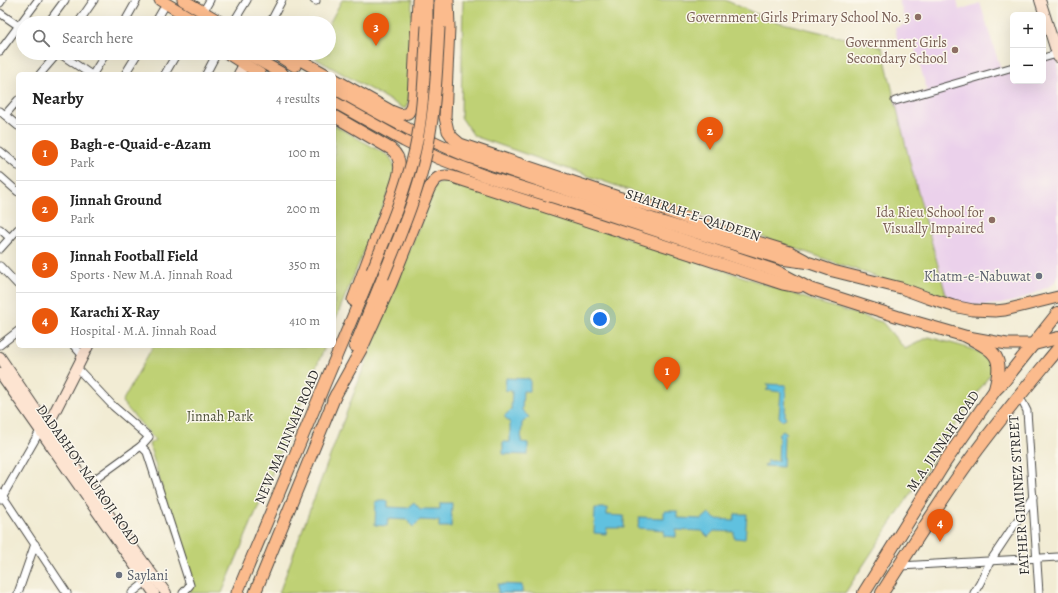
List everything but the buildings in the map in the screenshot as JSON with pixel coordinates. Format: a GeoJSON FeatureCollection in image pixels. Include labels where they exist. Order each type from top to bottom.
{"type":"FeatureCollection","features":[{"type":"Feature","properties":{"kind":"highway","name":"M.A. JINNAH ROAD"},"geometry":{"type":"LineString","coordinates":[[864,593],[945,462],[995,390],[1004,381],[1058,313]]}},
{"type":"Feature","properties":{"kind":"highway"},"geometry":{"type":"LineString","coordinates":[[968,337],[984,345],[993,352],[998,360],[1000,371],[995,390]]}},
{"type":"Feature","properties":{"kind":"highway"},"geometry":{"type":"LineString","coordinates":[[1034,344],[1058,338]]}},
{"type":"Feature","properties":{"kind":"highway"},"geometry":{"type":"LineString","coordinates":[[882,593],[963,470],[1017,398],[1058,349]]}},
{"type":"Feature","properties":{"kind":"main road"},"geometry":{"type":"LineString","coordinates":[[183,0],[210,16]]}},
{"type":"Feature","properties":{"kind":"main road"},"geometry":{"type":"LineString","coordinates":[[336,80],[391,111],[401,114],[408,113],[411,108],[413,98],[418,0]]}},
{"type":"Feature","properties":{"kind":"main road","name":"NEW MA JINNAH ROAD"},"geometry":{"type":"LineString","coordinates":[[238,593],[348,332],[399,205],[414,151],[422,108],[427,26],[427,0]]}},
{"type":"Feature","properties":{"kind":"main road"},"geometry":{"type":"LineString","coordinates":[[255,593],[412,203],[427,150],[434,109],[440,0]]}},
{"type":"Feature","properties":{"kind":"main road"},"geometry":{"type":"LineString","coordinates":[[448,0],[449,27],[445,117],[448,131],[452,138],[460,144],[618,197],[664,210],[725,232],[790,252],[810,263]]}},
{"type":"Feature","properties":{"kind":"main road"},"geometry":{"type":"LineString","coordinates":[[1040,0],[1058,56]]}},
{"type":"Feature","properties":{"kind":"main road"},"geometry":{"type":"LineString","coordinates":[[163,2],[187,16]]}},
{"type":"Feature","properties":{"kind":"main road"},"geometry":{"type":"LineString","coordinates":[[234,60],[242,69],[253,72]]}},
{"type":"Feature","properties":{"kind":"main road"},"geometry":{"type":"LineString","coordinates":[[258,60],[279,72]]}},
{"type":"Feature","properties":{"kind":"main road"},"geometry":{"type":"LineString","coordinates":[[286,60],[307,72]]}},
{"type":"Feature","properties":{"kind":"main road"},"geometry":{"type":"LineString","coordinates":[[300,60],[321,72]]}},
{"type":"Feature","properties":{"kind":"main road","name":"SHAHRAH-E-QAIDEEN"},"geometry":{"type":"LineString","coordinates":[[336,89],[407,130],[466,156],[659,221],[781,259],[810,263],[833,271],[900,288],[953,306],[972,310],[1006,310],[1058,297]]}},
{"type":"Feature","properties":{"kind":"main road","name":"SHAHRAH-E-QAIDEEN"},"geometry":{"type":"LineString","coordinates":[[336,103],[404,142],[438,158],[777,272],[811,290],[968,337],[1007,344],[1034,344]]}},
{"type":"Feature","properties":{"kind":"main road"},"geometry":{"type":"LineString","coordinates":[[336,117],[396,153],[399,160],[400,172],[352,302],[348,332]]}},
{"type":"Feature","properties":{"kind":"main road"},"geometry":{"type":"LineString","coordinates":[[333,400],[363,346],[391,284],[414,229],[428,189],[433,181],[440,176],[453,177],[783,284],[811,290]]}},
{"type":"Feature","properties":{"kind":"main road"},"geometry":{"type":"LineString","coordinates":[[777,272],[781,259]]}},
{"type":"Feature","properties":{"kind":"main road"},"geometry":{"type":"LineString","coordinates":[[44,429],[87,348]]}},
{"type":"Feature","properties":{"kind":"main road"},"geometry":{"type":"LineString","coordinates":[[0,357],[44,429],[166,593]]}},
{"type":"Feature","properties":{"kind":"main road","name":"DADABHOY NAUROJI ROAD"},"geometry":{"type":"LineString","coordinates":[[0,373],[44,429],[154,593]]}},
{"type":"Feature","properties":{"kind":"street"},"geometry":{"type":"LineString","coordinates":[[28,16],[38,0]]}},
{"type":"Feature","properties":{"kind":"street"},"geometry":{"type":"LineString","coordinates":[[53,16],[64,0]]}},
{"type":"Feature","properties":{"kind":"street"},"geometry":{"type":"LineString","coordinates":[[83,16],[94,0]]}},
{"type":"Feature","properties":{"kind":"street"},"geometry":{"type":"LineString","coordinates":[[128,16],[137,0]]}},
{"type":"Feature","properties":{"kind":"street"},"geometry":{"type":"LineString","coordinates":[[203,12],[210,0]]}},
{"type":"Feature","properties":{"kind":"street"},"geometry":{"type":"LineString","coordinates":[[237,16],[247,0]]}},
{"type":"Feature","properties":{"kind":"street"},"geometry":{"type":"LineString","coordinates":[[274,16],[282,0]]}},
{"type":"Feature","properties":{"kind":"street"},"geometry":{"type":"LineString","coordinates":[[158,16],[163,2]]}},
{"type":"Feature","properties":{"kind":"street"},"geometry":{"type":"LineString","coordinates":[[0,13],[16,24]]}},
{"type":"Feature","properties":{"kind":"street"},"geometry":{"type":"LineString","coordinates":[[0,51],[16,33]]}},
{"type":"Feature","properties":{"kind":"street"},"geometry":{"type":"LineString","coordinates":[[1046,58],[1058,56]]}},
{"type":"Feature","properties":{"kind":"street"},"geometry":{"type":"LineString","coordinates":[[42,72],[52,60]]}},
{"type":"Feature","properties":{"kind":"street"},"geometry":{"type":"LineString","coordinates":[[69,60],[87,72]]}},
{"type":"Feature","properties":{"kind":"street"},"geometry":{"type":"LineString","coordinates":[[95,72],[102,60]]}},
{"type":"Feature","properties":{"kind":"street"},"geometry":{"type":"LineString","coordinates":[[126,72],[134,60]]}},
{"type":"Feature","properties":{"kind":"street"},"geometry":{"type":"LineString","coordinates":[[166,72],[173,60]]}},
{"type":"Feature","properties":{"kind":"street"},"geometry":{"type":"LineString","coordinates":[[207,72],[213,60]]}},
{"type":"Feature","properties":{"kind":"street"},"geometry":{"type":"LineString","coordinates":[[895,101],[1010,68]]}},
{"type":"Feature","properties":{"kind":"street"},"geometry":{"type":"LineString","coordinates":[[16,102],[2,113],[16,124]]}},
{"type":"Feature","properties":{"kind":"street"},"geometry":{"type":"LineString","coordinates":[[0,151],[16,164]]}},
{"type":"Feature","properties":{"kind":"street"},"geometry":{"type":"LineString","coordinates":[[0,178],[1,176],[16,190]]}},
{"type":"Feature","properties":{"kind":"street"},"geometry":{"type":"LineString","coordinates":[[0,228],[10,238]]}},
{"type":"Feature","properties":{"kind":"street"},"geometry":{"type":"LineString","coordinates":[[0,249],[16,232]]}},
{"type":"Feature","properties":{"kind":"street"},"geometry":{"type":"LineString","coordinates":[[0,266],[16,282]]}},
{"type":"Feature","properties":{"kind":"street"},"geometry":{"type":"LineString","coordinates":[[0,345],[16,333]]}},
{"type":"Feature","properties":{"kind":"street"},"geometry":{"type":"LineString","coordinates":[[76,348],[83,356]]}},
{"type":"Feature","properties":{"kind":"street"},"geometry":{"type":"LineString","coordinates":[[77,368],[113,406],[149,437],[141,446],[87,485]]}},
{"type":"Feature","properties":{"kind":"street","name":"FATHER GIMINEZ STREET"},"geometry":{"type":"LineString","coordinates":[[1017,398],[1023,403],[1027,411],[1039,593]]}},
{"type":"Feature","properties":{"kind":"street"},"geometry":{"type":"LineString","coordinates":[[44,429],[1,496],[67,593]]}},
{"type":"Feature","properties":{"kind":"street"},"geometry":{"type":"LineString","coordinates":[[141,446],[147,452],[190,585],[183,593]]}},
{"type":"Feature","properties":{"kind":"street"},"geometry":{"type":"LineString","coordinates":[[974,593],[991,560],[1033,497]]}},
{"type":"Feature","properties":{"kind":"street"},"geometry":{"type":"LineString","coordinates":[[18,593],[35,544]]}},
{"type":"Feature","properties":{"kind":"street"},"geometry":{"type":"LineString","coordinates":[[900,566],[1058,557]]}},
{"type":"Feature","properties":{"kind":"street"},"geometry":{"type":"LineString","coordinates":[[132,593],[146,582]]}},
{"type":"Feature","properties":{"kind":"street"},"geometry":{"type":"LineString","coordinates":[[980,583],[981,593]]}},
{"type":"Feature","properties":{"kind":"shaded area"},"geometry":{"type":"Polygon","coordinates":[[[899,0],[957,0],[959,10],[980,3],[1001,70],[1010,68],[1010,84],[1046,84],[1046,58],[1058,57],[1058,278],[1052,285],[1019,300],[1001,304],[974,306],[948,302],[910,163],[895,101],[927,91],[914,44],[899,47],[895,28],[906,24],[899,0]]]}},
{"type":"Feature","properties":{"kind":"green space"},"geometry":{"type":"Polygon","coordinates":[[[342,0],[412,0],[409,100],[405,109],[318,60],[336,60],[336,16],[333,16],[342,0]]]}},
{"type":"Feature","properties":{"kind":"green space"},"geometry":{"type":"Polygon","coordinates":[[[463,0],[725,0],[770,20],[882,47],[910,163],[948,302],[474,136],[461,117],[463,0]]]}},
{"type":"Feature","properties":{"kind":"green space"},"geometry":{"type":"Polygon","coordinates":[[[336,126],[389,156],[394,167],[394,178],[336,318],[336,126]]]}},
{"type":"Feature","properties":{"kind":"green space"},"geometry":{"type":"Polygon","coordinates":[[[443,181],[449,181],[653,246],[823,304],[882,322],[905,349],[929,337],[968,348],[987,357],[993,368],[845,593],[279,593],[395,287],[435,186],[443,181]]]}},
{"type":"Feature","properties":{"kind":"green space","name":"Jinnah Park"},"geometry":{"type":"Polygon","coordinates":[[[152,348],[324,348],[222,593],[189,593],[192,588],[149,444],[155,440],[122,402],[152,348]]]}},
{"type":"Feature","properties":{"kind":"water"},"geometry":{"type":"Polygon","coordinates":[[[506,378],[530,379],[530,391],[523,391],[522,410],[529,417],[522,423],[521,442],[528,443],[528,455],[503,454],[503,442],[510,442],[510,423],[504,416],[511,410],[512,391],[505,390],[506,378]]]}},
{"type":"Feature","properties":{"kind":"water"},"geometry":{"type":"Polygon","coordinates":[[[767,384],[786,385],[786,418],[783,421],[779,417],[781,392],[766,390],[769,388],[767,384]]]}},
{"type":"Feature","properties":{"kind":"water"},"geometry":{"type":"Polygon","coordinates":[[[783,430],[787,433],[784,436],[783,467],[764,466],[768,463],[766,461],[778,461],[778,434],[783,430]]]}},
{"type":"Feature","properties":{"kind":"water"},"geometry":{"type":"Polygon","coordinates":[[[376,501],[388,501],[388,507],[407,508],[414,502],[420,509],[440,509],[440,503],[452,503],[451,527],[439,527],[439,521],[420,520],[413,527],[407,520],[388,519],[387,526],[375,525],[376,501]]]}},
{"type":"Feature","properties":{"kind":"water"},"geometry":{"type":"Polygon","coordinates":[[[595,508],[607,508],[607,515],[624,516],[624,528],[607,528],[606,534],[594,533],[595,508]]]}},
{"type":"Feature","properties":{"kind":"water"},"geometry":{"type":"Polygon","coordinates":[[[664,511],[677,511],[677,518],[702,519],[709,513],[715,519],[734,520],[735,514],[747,514],[745,539],[734,538],[734,532],[714,531],[708,537],[702,531],[676,530],[676,537],[664,536],[664,530],[638,528],[639,517],[664,518],[664,511]]]}},
{"type":"Feature","properties":{"kind":"water"},"geometry":{"type":"Polygon","coordinates":[[[498,584],[522,585],[522,593],[498,593],[498,584]]]}},
{"type":"Feature","properties":{"kind":"place","name":"Government Girls Primary School No. 3"},"geometry":{"type":"Point","coordinates":[918,17]}},
{"type":"Feature","properties":{"kind":"place","name":"Jinnah Football Field"},"geometry":{"type":"Point","coordinates":[376,46]}},
{"type":"Feature","properties":{"kind":"place","name":"Government Girls Secondary School"},"geometry":{"type":"Point","coordinates":[955,50]}},
{"type":"Feature","properties":{"kind":"place","name":"Jinnah Ground"},"geometry":{"type":"Point","coordinates":[710,150]}},
{"type":"Feature","properties":{"kind":"place","name":"Ida Rieu School for Visually Impaired"},"geometry":{"type":"Point","coordinates":[992,220]}},
{"type":"Feature","properties":{"kind":"place","name":"Khatm-e-Nabuwat"},"geometry":{"type":"Point","coordinates":[1039,276]}},
{"type":"Feature","properties":{"kind":"place","name":"Bagh-e-Quaid-e-Azam"},"geometry":{"type":"Point","coordinates":[667,390]}},
{"type":"Feature","properties":{"kind":"place","name":"Karachi X-Ray"},"geometry":{"type":"Point","coordinates":[940,542]}},
{"type":"Feature","properties":{"kind":"place","name":"Saylani"},"geometry":{"type":"Point","coordinates":[119,575]}}]}
